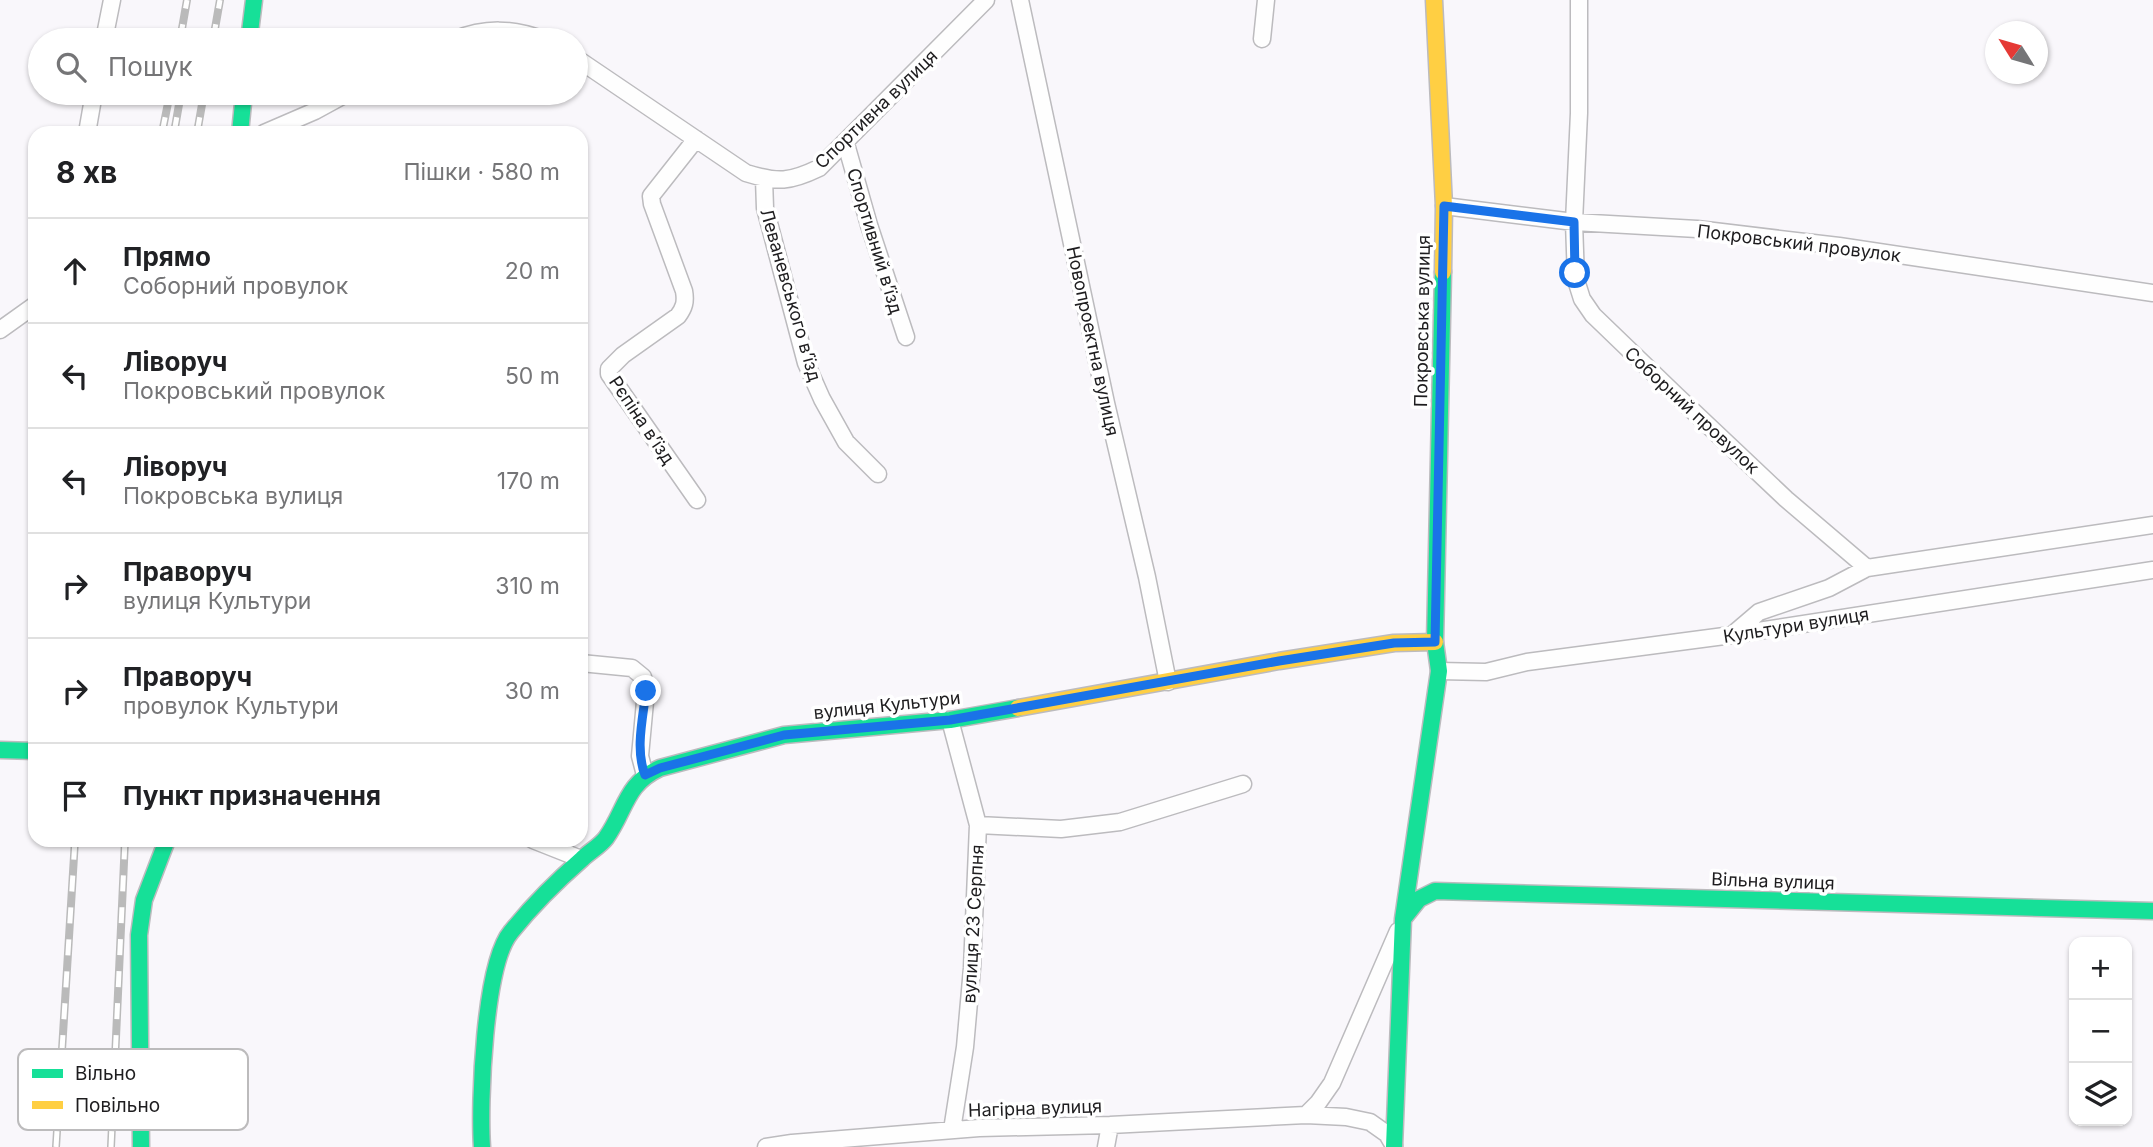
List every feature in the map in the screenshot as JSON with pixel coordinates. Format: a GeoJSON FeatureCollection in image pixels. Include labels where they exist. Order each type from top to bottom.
{"type":"FeatureCollection","features":[{"type":"Feature","properties":{"kind":"street"},"geometry":{"type":"LineString","coordinates":[[106,28],[112,0]]}},
{"type":"Feature","properties":{"kind":"street"},"geometry":{"type":"LineString","coordinates":[[250,28],[254,0]]}},
{"type":"Feature","properties":{"kind":"street","name":"Спортивна вулиця"},"geometry":{"type":"LineString","coordinates":[[588,66],[746,173],[779,182],[799,178],[820,168],[986,0]]}},
{"type":"Feature","properties":{"kind":"street","name":"Новопроектна вулиця"},"geometry":{"type":"LineString","coordinates":[[1020,0],[1105,403],[1147,577],[1168,682]]}},
{"type":"Feature","properties":{"kind":"street"},"geometry":{"type":"LineString","coordinates":[[1262,39],[1266,0]]}},
{"type":"Feature","properties":{"kind":"street","name":"Покровська вулиця"},"geometry":{"type":"LineString","coordinates":[[1434,0],[1444,206],[1435,642]]}},
{"type":"Feature","properties":{"kind":"street","name":"Соборний провулок"},"geometry":{"type":"LineString","coordinates":[[1579,0],[1579,113],[1574,222],[1577,286],[1585,304],[1593,315],[1786,499],[1867,568]]}},
{"type":"Feature","properties":{"kind":"street"},"geometry":{"type":"LineString","coordinates":[[87,126],[92,105]]}},
{"type":"Feature","properties":{"kind":"street"},"geometry":{"type":"LineString","coordinates":[[241,126],[243,105]]}},
{"type":"Feature","properties":{"kind":"street"},"geometry":{"type":"LineString","coordinates":[[280,126],[326,105]]}},
{"type":"Feature","properties":{"kind":"street","name":"Рєпіна в’їзд"},"geometry":{"type":"LineString","coordinates":[[696,139],[651,196],[684,292],[683,309],[678,316],[623,355],[609,369],[609,374],[697,500]]}},
{"type":"Feature","properties":{"kind":"street","name":"Спортивний в’їзд"},"geometry":{"type":"LineString","coordinates":[[846,144],[872,237],[906,337]]}},
{"type":"Feature","properties":{"kind":"street","name":"Леваневського в’їзд"},"geometry":{"type":"LineString","coordinates":[[764,179],[765,208],[806,363],[846,442],[878,474]]}},
{"type":"Feature","properties":{"kind":"street","name":"Покровський провулок"},"geometry":{"type":"LineString","coordinates":[[1444,206],[1574,222],[1697,229],[1839,246],[2153,293]]}},
{"type":"Feature","properties":{"kind":"street"},"geometry":{"type":"LineString","coordinates":[[0,330],[28,309]]}},
{"type":"Feature","properties":{"kind":"street"},"geometry":{"type":"LineString","coordinates":[[1732,635],[1759,612],[1829,588],[1867,568],[2153,525]]}},
{"type":"Feature","properties":{"kind":"street","name":"Культури вулиця"},"geometry":{"type":"LineString","coordinates":[[1439,671],[1486,672],[1528,662],[1732,635],[2153,570]]}},
{"type":"Feature","properties":{"kind":"street","name":"вулиця Культури"},"geometry":{"type":"LineString","coordinates":[[645,775],[660,768],[784,735],[950,720],[1279,661],[1394,643],[1435,642]]}},
{"type":"Feature","properties":{"kind":"street","name":"Нагірна вулиця"},"geometry":{"type":"LineString","coordinates":[[1394,1146],[1403,919],[1439,671],[1435,642]]}},
{"type":"Feature","properties":{"kind":"street"},"geometry":{"type":"LineString","coordinates":[[482,1147],[480,1124],[484,1066],[497,958],[509,934],[581,859],[604,840],[632,788],[645,775],[640,756],[646,691],[643,677],[632,668],[588,664]]}},
{"type":"Feature","properties":{"kind":"street","name":"вулиця 23 Серпня"},"geometry":{"type":"LineString","coordinates":[[950,720],[978,825],[966,1034],[952,1130]]}},
{"type":"Feature","properties":{"kind":"street"},"geometry":{"type":"LineString","coordinates":[[0,750],[28,751]]}},
{"type":"Feature","properties":{"kind":"street"},"geometry":{"type":"LineString","coordinates":[[978,825],[1061,830],[1119,822],[1243,784]]}},
{"type":"Feature","properties":{"kind":"street"},"geometry":{"type":"LineString","coordinates":[[140,1049],[139,935],[144,900],[164,847]]}},
{"type":"Feature","properties":{"kind":"street"},"geometry":{"type":"LineString","coordinates":[[551,847],[581,859]]}},
{"type":"Feature","properties":{"kind":"street","name":"Вільна вулиця"},"geometry":{"type":"LineString","coordinates":[[1403,919],[1419,900],[1435,891],[2153,911]]}},
{"type":"Feature","properties":{"kind":"street","name":"Нагірна вулиця"},"geometry":{"type":"LineString","coordinates":[[1306,1115],[1332,1083],[1403,919]]}},
{"type":"Feature","properties":{"kind":"street","name":"Нагірна вулиця"},"geometry":{"type":"LineString","coordinates":[[766,1147],[952,1130],[1306,1115],[1346,1117],[1370,1122],[1387,1134],[1394,1146]]}},
{"type":"Feature","properties":{"kind":"street"},"geometry":{"type":"LineString","coordinates":[[1106,1147],[1110,1125]]}},
{"type":"Feature","properties":{"kind":"railway"},"geometry":{"type":"LineString","coordinates":[[182,28],[187,0]]}},
{"type":"Feature","properties":{"kind":"railway"},"geometry":{"type":"LineString","coordinates":[[215,28],[220,0]]}},
{"type":"Feature","properties":{"kind":"railway"},"geometry":{"type":"LineString","coordinates":[[163,126],[168,105]]}},
{"type":"Feature","properties":{"kind":"railway"},"geometry":{"type":"LineString","coordinates":[[175,126],[179,105]]}},
{"type":"Feature","properties":{"kind":"railway"},"geometry":{"type":"LineString","coordinates":[[198,126],[202,105]]}},
{"type":"Feature","properties":{"kind":"railway"},"geometry":{"type":"LineString","coordinates":[[62,1049],[75,847]]}},
{"type":"Feature","properties":{"kind":"railway"},"geometry":{"type":"LineString","coordinates":[[115,1049],[125,847]]}},
{"type":"Feature","properties":{"kind":"railway"},"geometry":{"type":"LineString","coordinates":[[56,1147],[57,1130]]}},
{"type":"Feature","properties":{"kind":"railway"},"geometry":{"type":"LineString","coordinates":[[111,1147],[112,1130]]}},
{"type":"Feature","properties":{"kind":"traffic: fast"},"geometry":{"type":"LineString","coordinates":[[250,28],[254,0]]}},
{"type":"Feature","properties":{"kind":"traffic: fast"},"geometry":{"type":"LineString","coordinates":[[241,126],[243,105]]}},
{"type":"Feature","properties":{"kind":"traffic: fast"},"geometry":{"type":"LineString","coordinates":[[1394,1147],[1403,919],[1439,671],[1435,642],[1443,272]]}},
{"type":"Feature","properties":{"kind":"traffic: fast"},"geometry":{"type":"LineString","coordinates":[[482,1147],[481,1099],[485,1035],[489,1002],[502,949],[511,932],[536,903],[601,844],[613,828],[627,798],[648,774],[660,768],[784,735],[950,720],[1018,708]]}},
{"type":"Feature","properties":{"kind":"traffic: fast"},"geometry":{"type":"LineString","coordinates":[[0,750],[28,751]]}},
{"type":"Feature","properties":{"kind":"traffic: fast"},"geometry":{"type":"LineString","coordinates":[[140,1049],[139,935],[144,900],[164,847]]}},
{"type":"Feature","properties":{"kind":"traffic: fast"},"geometry":{"type":"LineString","coordinates":[[1403,919],[1419,899],[1435,891],[2153,911]]}},
{"type":"Feature","properties":{"kind":"traffic: fast"},"geometry":{"type":"LineString","coordinates":[[141,1130],[141,1147]]}},
{"type":"Feature","properties":{"kind":"traffic: slow"},"geometry":{"type":"LineString","coordinates":[[1434,0],[1444,206],[1443,272]]}},
{"type":"Feature","properties":{"kind":"traffic: slow"},"geometry":{"type":"LineString","coordinates":[[1018,708],[1279,661],[1394,643],[1435,642]]}},
{"type":"Feature","properties":{"kind":"route"},"geometry":{"type":"LineString","coordinates":[[646,691],[640,746],[641,766],[645,775],[660,768],[784,735],[950,720],[1279,661],[1394,643],[1435,642],[1444,206],[1574,222],[1575,273]]}}]}
